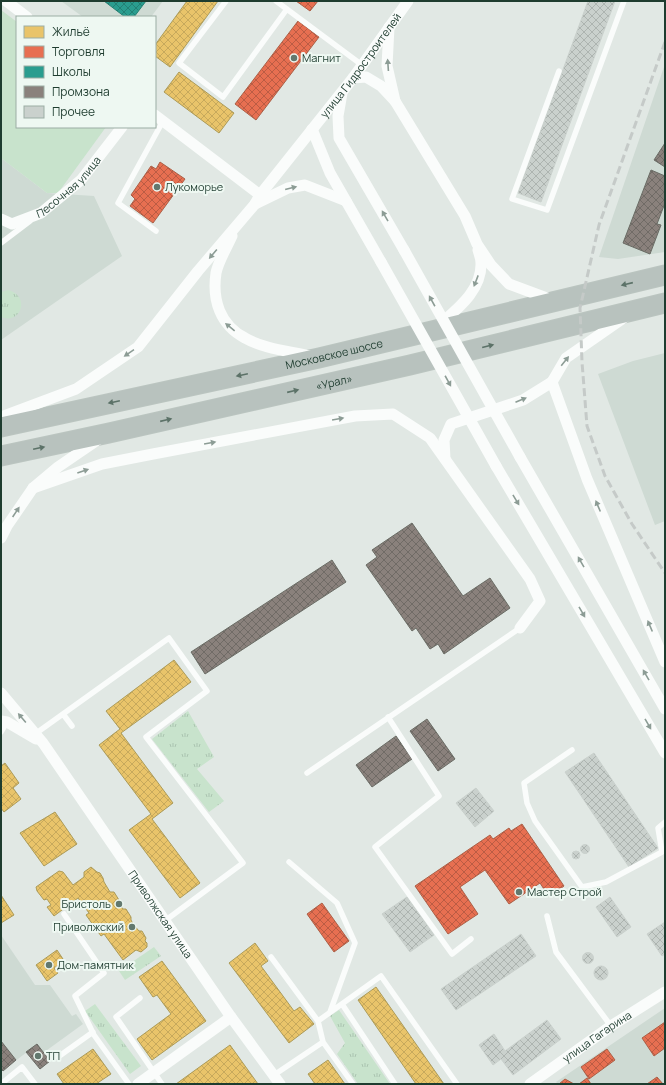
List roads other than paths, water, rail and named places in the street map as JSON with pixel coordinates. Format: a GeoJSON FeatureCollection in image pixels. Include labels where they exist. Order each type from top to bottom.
{"type":"FeatureCollection","features":[{"type":"Feature","properties":{"kind":"highway","name":"Московское шоссе"},"geometry":{"type":"LineString","coordinates":[[1,427],[319,358],[665,275]]}},
{"type":"Feature","properties":{"kind":"highway","name":"«Урал»"},"geometry":{"type":"LineString","coordinates":[[1,456],[410,365],[665,303]]}},
{"type":"Feature","properties":{"kind":"street"},"geometry":{"type":"LineString","coordinates":[[6,1],[26,16]]}},
{"type":"Feature","properties":{"kind":"street","name":"улица Гидростроителей"},"geometry":{"type":"LineString","coordinates":[[238,224],[353,78],[408,1]]}},
{"type":"Feature","properties":{"kind":"street"},"geometry":{"type":"LineString","coordinates":[[389,27],[387,66],[395,101]]}},
{"type":"Feature","properties":{"kind":"street"},"geometry":{"type":"LineString","coordinates":[[353,78],[366,78],[381,86],[395,101],[464,216],[477,244],[491,265],[509,284],[555,302]]}},
{"type":"Feature","properties":{"kind":"street"},"geometry":{"type":"LineString","coordinates":[[344,88],[339,103],[339,138],[665,709]]}},
{"type":"Feature","properties":{"kind":"street"},"geometry":{"type":"LineString","coordinates":[[159,118],[258,199],[288,188],[305,185],[346,201]]}},
{"type":"Feature","properties":{"kind":"street","name":"Песочная улица"},"geometry":{"type":"LineString","coordinates":[[1,219],[12,224],[41,213],[81,180],[121,128]]}},
{"type":"Feature","properties":{"kind":"street"},"geometry":{"type":"LineString","coordinates":[[312,129],[330,173],[496,466],[665,753]]}},
{"type":"Feature","properties":{"kind":"street"},"geometry":{"type":"LineString","coordinates":[[238,224],[216,272],[215,299],[225,322],[245,338],[264,345],[319,358]]}},
{"type":"Feature","properties":{"kind":"street"},"geometry":{"type":"LineString","coordinates":[[1,417],[76,389],[138,347],[238,224]]}},
{"type":"Feature","properties":{"kind":"street"},"geometry":{"type":"LineString","coordinates":[[432,332],[465,302],[478,282],[481,263],[477,244]]}},
{"type":"Feature","properties":{"kind":"street"},"geometry":{"type":"LineString","coordinates":[[445,459],[444,440],[451,424],[523,400],[552,382],[566,358],[636,309]]}},
{"type":"Feature","properties":{"kind":"street"},"geometry":{"type":"LineString","coordinates":[[552,382],[587,479],[665,662]]}},
{"type":"Feature","properties":{"kind":"street"},"geometry":{"type":"LineString","coordinates":[[33,488],[102,464],[355,416],[393,414],[430,438],[530,579],[540,601],[520,628]]}},
{"type":"Feature","properties":{"kind":"street"},"geometry":{"type":"LineString","coordinates":[[1,538],[7,526],[33,488],[58,467],[109,433]]}},
{"type":"Feature","properties":{"kind":"street","name":"Приволжская улица"},"geometry":{"type":"LineString","coordinates":[[1,693],[43,743],[277,1080]]}},
{"type":"Feature","properties":{"kind":"street"},"geometry":{"type":"LineString","coordinates":[[3,725],[43,743]]}},
{"type":"Feature","properties":{"kind":"street","name":"улица Гагарина"},"geometry":{"type":"LineString","coordinates":[[530,1084],[611,1026],[665,992]]}},
{"type":"Feature","properties":{"kind":"street"},"geometry":{"type":"LineString","coordinates":[[138,1084],[232,1017]]}},
{"type":"Feature","properties":{"kind":"lane"},"geometry":{"type":"LineString","coordinates":[[226,1],[179,62],[223,97],[287,9]]}},
{"type":"Feature","properties":{"kind":"lane"},"geometry":{"type":"LineString","coordinates":[[276,1],[362,65]]}},
{"type":"Feature","properties":{"kind":"lane"},"geometry":{"type":"LineString","coordinates":[[559,70],[512,199],[547,210],[624,1]]}},
{"type":"Feature","properties":{"kind":"lane"},"geometry":{"type":"LineString","coordinates":[[154,128],[118,202],[156,231]]}},
{"type":"Feature","properties":{"kind":"lane"},"geometry":{"type":"LineString","coordinates":[[1,243],[41,213]]}},
{"type":"Feature","properties":{"kind":"lane"},"geometry":{"type":"LineString","coordinates":[[307,773],[520,628]]}},
{"type":"Feature","properties":{"kind":"lane"},"geometry":{"type":"LineString","coordinates":[[35,734],[169,638],[207,690],[146,737],[243,863],[166,920]]}},
{"type":"Feature","properties":{"kind":"lane"},"geometry":{"type":"LineString","coordinates":[[63,714],[72,726]]}},
{"type":"Feature","properties":{"kind":"lane"},"geometry":{"type":"LineString","coordinates":[[388,717],[440,796],[375,847],[452,954],[471,939]]}},
{"type":"Feature","properties":{"kind":"lane"},"geometry":{"type":"LineString","coordinates":[[572,750],[524,783],[527,803],[535,821],[582,887],[606,882],[662,852],[658,828],[665,822]]}},
{"type":"Feature","properties":{"kind":"lane"},"geometry":{"type":"LineString","coordinates":[[289,862],[337,904],[355,943],[330,1013]]}},
{"type":"Feature","properties":{"kind":"lane"},"geometry":{"type":"LineString","coordinates":[[64,914],[104,972],[75,996],[93,1032],[129,1084]]}},
{"type":"Feature","properties":{"kind":"lane"},"geometry":{"type":"LineString","coordinates":[[547,916],[556,952],[611,1026]]}},
{"type":"Feature","properties":{"kind":"lane"},"geometry":{"type":"LineString","coordinates":[[271,957],[318,1021],[323,1042],[353,1084]]}},
{"type":"Feature","properties":{"kind":"lane"},"geometry":{"type":"LineString","coordinates":[[318,1021],[381,976],[457,1084]]}},
{"type":"Feature","properties":{"kind":"lane"},"geometry":{"type":"LineString","coordinates":[[140,998],[116,1016],[162,1084]]}},
{"type":"Feature","properties":{"kind":"lane"},"geometry":{"type":"LineString","coordinates":[[342,1004],[395,1084]]}},
{"type":"Feature","properties":{"kind":"lane"},"geometry":{"type":"LineString","coordinates":[[58,1057],[93,1032]]}},
{"type":"Feature","properties":{"kind":"lane"},"geometry":{"type":"LineString","coordinates":[[277,1080],[323,1042]]}},
{"type":"Feature","properties":{"kind":"lane"},"geometry":{"type":"LineString","coordinates":[[1,1084],[22,1067],[35,1084]]}},
{"type":"Feature","properties":{"kind":"railway"},"geometry":{"type":"LineString","coordinates":[[665,42],[599,225],[580,308],[582,362],[587,426],[605,476],[632,524],[665,573]]}},
{"type":"Feature","properties":{"kind":"place","name":"Магнит"},"geometry":{"type":"Point","coordinates":[294,58]}},
{"type":"Feature","properties":{"kind":"place","name":"Лукоморье"},"geometry":{"type":"Point","coordinates":[157,187]}},
{"type":"Feature","properties":{"kind":"place","name":"Мастер Строй"},"geometry":{"type":"Point","coordinates":[519,892]}},
{"type":"Feature","properties":{"kind":"place","name":"Бристоль"},"geometry":{"type":"Point","coordinates":[119,904]}},
{"type":"Feature","properties":{"kind":"place","name":"Приволжский"},"geometry":{"type":"Point","coordinates":[132,927]}},
{"type":"Feature","properties":{"kind":"place","name":"Дом-памятник"},"geometry":{"type":"Point","coordinates":[49,965]}},
{"type":"Feature","properties":{"kind":"place","name":"ТП"},"geometry":{"type":"Point","coordinates":[38,1056]}}]}
